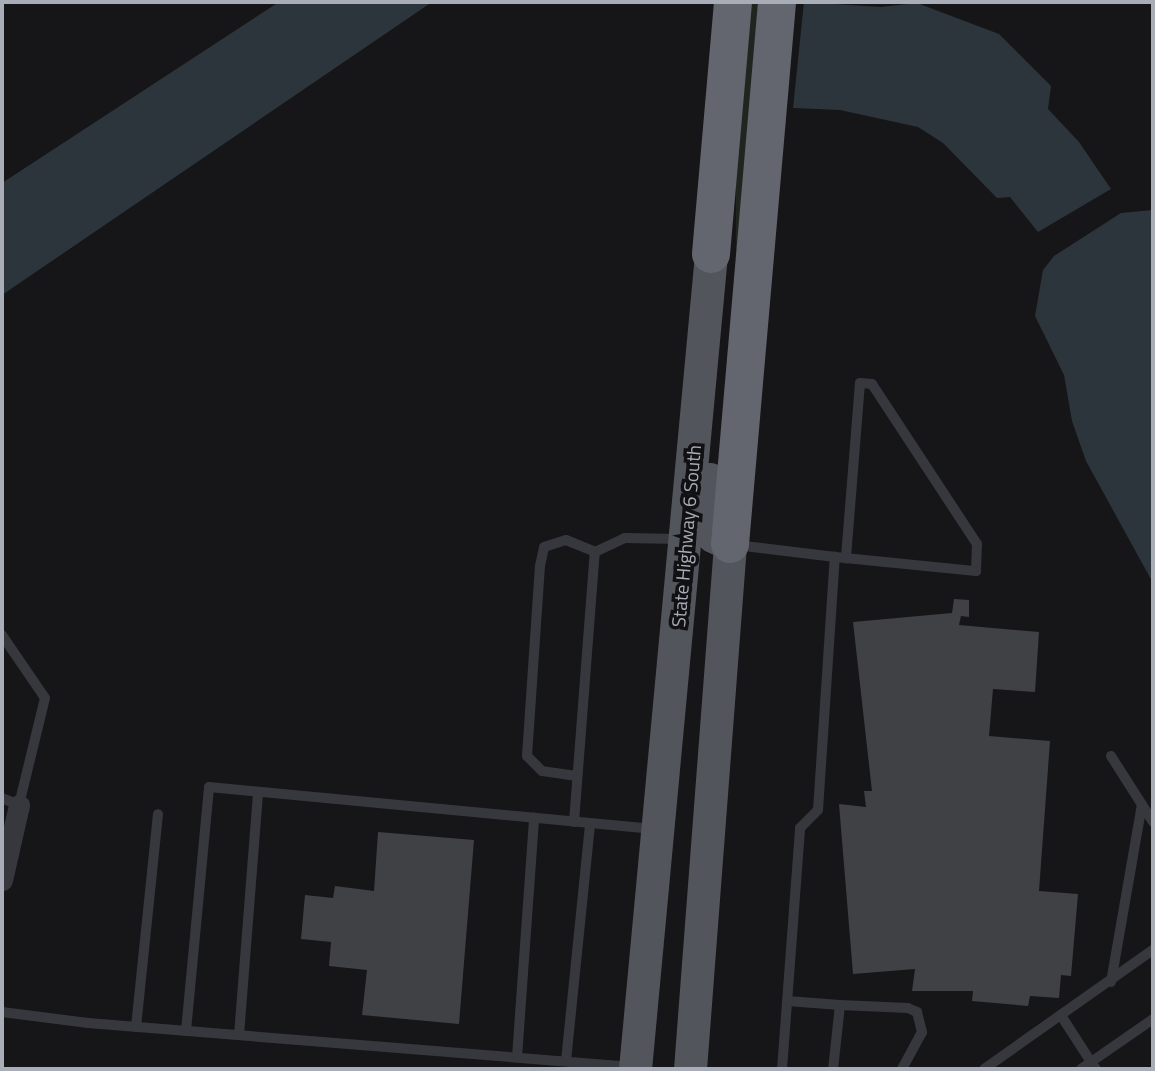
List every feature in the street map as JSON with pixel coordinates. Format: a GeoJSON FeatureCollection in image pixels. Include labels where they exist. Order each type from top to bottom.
{"type":"FeatureCollection","features":[{"type":"Feature","properties":{"kind":"highway","name":"State Highway 6 South"},"geometry":{"type":"LineString","coordinates":[[711,254],[733,2]]}},
{"type":"Feature","properties":{"kind":"highway"},"geometry":{"type":"LineString","coordinates":[[730,544],[777,2]]}},
{"type":"Feature","properties":{"kind":"main road","name":"State Highway 6 South"},"geometry":{"type":"LineString","coordinates":[[635,1068],[660,830],[711,254]]}},
{"type":"Feature","properties":{"kind":"main road"},"geometry":{"type":"LineString","coordinates":[[690,1069],[730,544],[713,536],[713,486],[695,438]]}},
{"type":"Feature","properties":{"kind":"main road"},"geometry":{"type":"LineString","coordinates":[[686,539],[702,553],[706,567],[704,601],[722,639]]}},
{"type":"Feature","properties":{"kind":"street"},"geometry":{"type":"LineString","coordinates":[[2,880],[10,802]]}},
{"type":"Feature","properties":{"kind":"lane"},"geometry":{"type":"LineString","coordinates":[[730,544],[840,558],[976,571],[977,544],[872,384],[860,383],[840,558],[818,810],[800,828],[782,1069]]}},
{"type":"Feature","properties":{"kind":"lane"},"geometry":{"type":"LineString","coordinates":[[574,822],[595,552],[608,542],[625,538],[686,539]]}},
{"type":"Feature","properties":{"kind":"lane"},"geometry":{"type":"LineString","coordinates":[[577,776],[542,771],[527,756],[540,566],[544,547],[566,540],[595,552]]}},
{"type":"Feature","properties":{"kind":"lane"},"geometry":{"type":"LineString","coordinates":[[2,635],[45,698],[10,802]]}},
{"type":"Feature","properties":{"kind":"lane"},"geometry":{"type":"LineString","coordinates":[[1111,756],[1153,822]]}},
{"type":"Feature","properties":{"kind":"lane"},"geometry":{"type":"LineString","coordinates":[[186,1031],[209,787],[660,830]]}},
{"type":"Feature","properties":{"kind":"lane"},"geometry":{"type":"LineString","coordinates":[[239,1035],[258,792]]}},
{"type":"Feature","properties":{"kind":"lane"},"geometry":{"type":"LineString","coordinates":[[1111,982],[1142,805]]}},
{"type":"Feature","properties":{"kind":"lane"},"geometry":{"type":"LineString","coordinates":[[136,1027],[158,814]]}},
{"type":"Feature","properties":{"kind":"lane"},"geometry":{"type":"LineString","coordinates":[[517,1057],[534,818]]}},
{"type":"Feature","properties":{"kind":"lane"},"geometry":{"type":"LineString","coordinates":[[566,1061],[590,824]]}},
{"type":"Feature","properties":{"kind":"lane"},"geometry":{"type":"LineString","coordinates":[[984,1069],[1062,1017],[1153,950]]}},
{"type":"Feature","properties":{"kind":"lane"},"geometry":{"type":"LineString","coordinates":[[787,1001],[908,1008],[917,1012],[922,1032],[902,1069]]}},
{"type":"Feature","properties":{"kind":"lane"},"geometry":{"type":"LineString","coordinates":[[834,1069],[840,1004]]}},
{"type":"Feature","properties":{"kind":"lane"},"geometry":{"type":"LineString","coordinates":[[2,1012],[136,1027],[635,1068]]}},
{"type":"Feature","properties":{"kind":"lane"},"geometry":{"type":"LineString","coordinates":[[1062,1017],[1093,1066]]}},
{"type":"Feature","properties":{"kind":"lane"},"geometry":{"type":"LineString","coordinates":[[1081,1069],[1093,1066],[1153,1019]]}},
{"type":"Feature","properties":{"kind":"shaded area"},"geometry":{"type":"Polygon","coordinates":[[[279,2],[432,2],[2,295],[2,183],[279,2]]]}},
{"type":"Feature","properties":{"kind":"shaded area"},"geometry":{"type":"Polygon","coordinates":[[[749,2],[760,2],[736,259],[736,162],[749,2]]]}},
{"type":"Feature","properties":{"kind":"shaded area"},"geometry":{"type":"Polygon","coordinates":[[[804,2],[881,7],[917,3],[999,34],[1051,86],[1048,109],[1079,142],[1111,189],[1038,232],[1010,197],[997,198],[943,143],[918,127],[840,110],[793,108],[804,2]]]}},
{"type":"Feature","properties":{"kind":"shaded area"},"geometry":{"type":"Polygon","coordinates":[[[1153,210],[1153,583],[1086,461],[1072,421],[1064,375],[1035,316],[1043,270],[1054,256],[1121,213],[1153,210]]]}},
{"type":"Feature","properties":{"kind":"building"},"geometry":{"type":"Polygon","coordinates":[[[954,599],[969,600],[969,617],[961,616],[959,625],[1039,632],[1035,692],[993,689],[989,736],[1050,741],[1039,891],[1078,894],[1071,976],[1061,975],[1059,998],[1030,996],[1028,1006],[972,1001],[973,991],[912,991],[915,969],[853,974],[839,804],[866,807],[864,791],[872,791],[853,622],[952,613],[954,599]]]}},
{"type":"Feature","properties":{"kind":"building"},"geometry":{"type":"Polygon","coordinates":[[[378,832],[474,840],[459,1024],[362,1015],[367,970],[329,966],[331,942],[301,939],[305,895],[333,898],[335,886],[374,891],[378,832]]]}}]}
